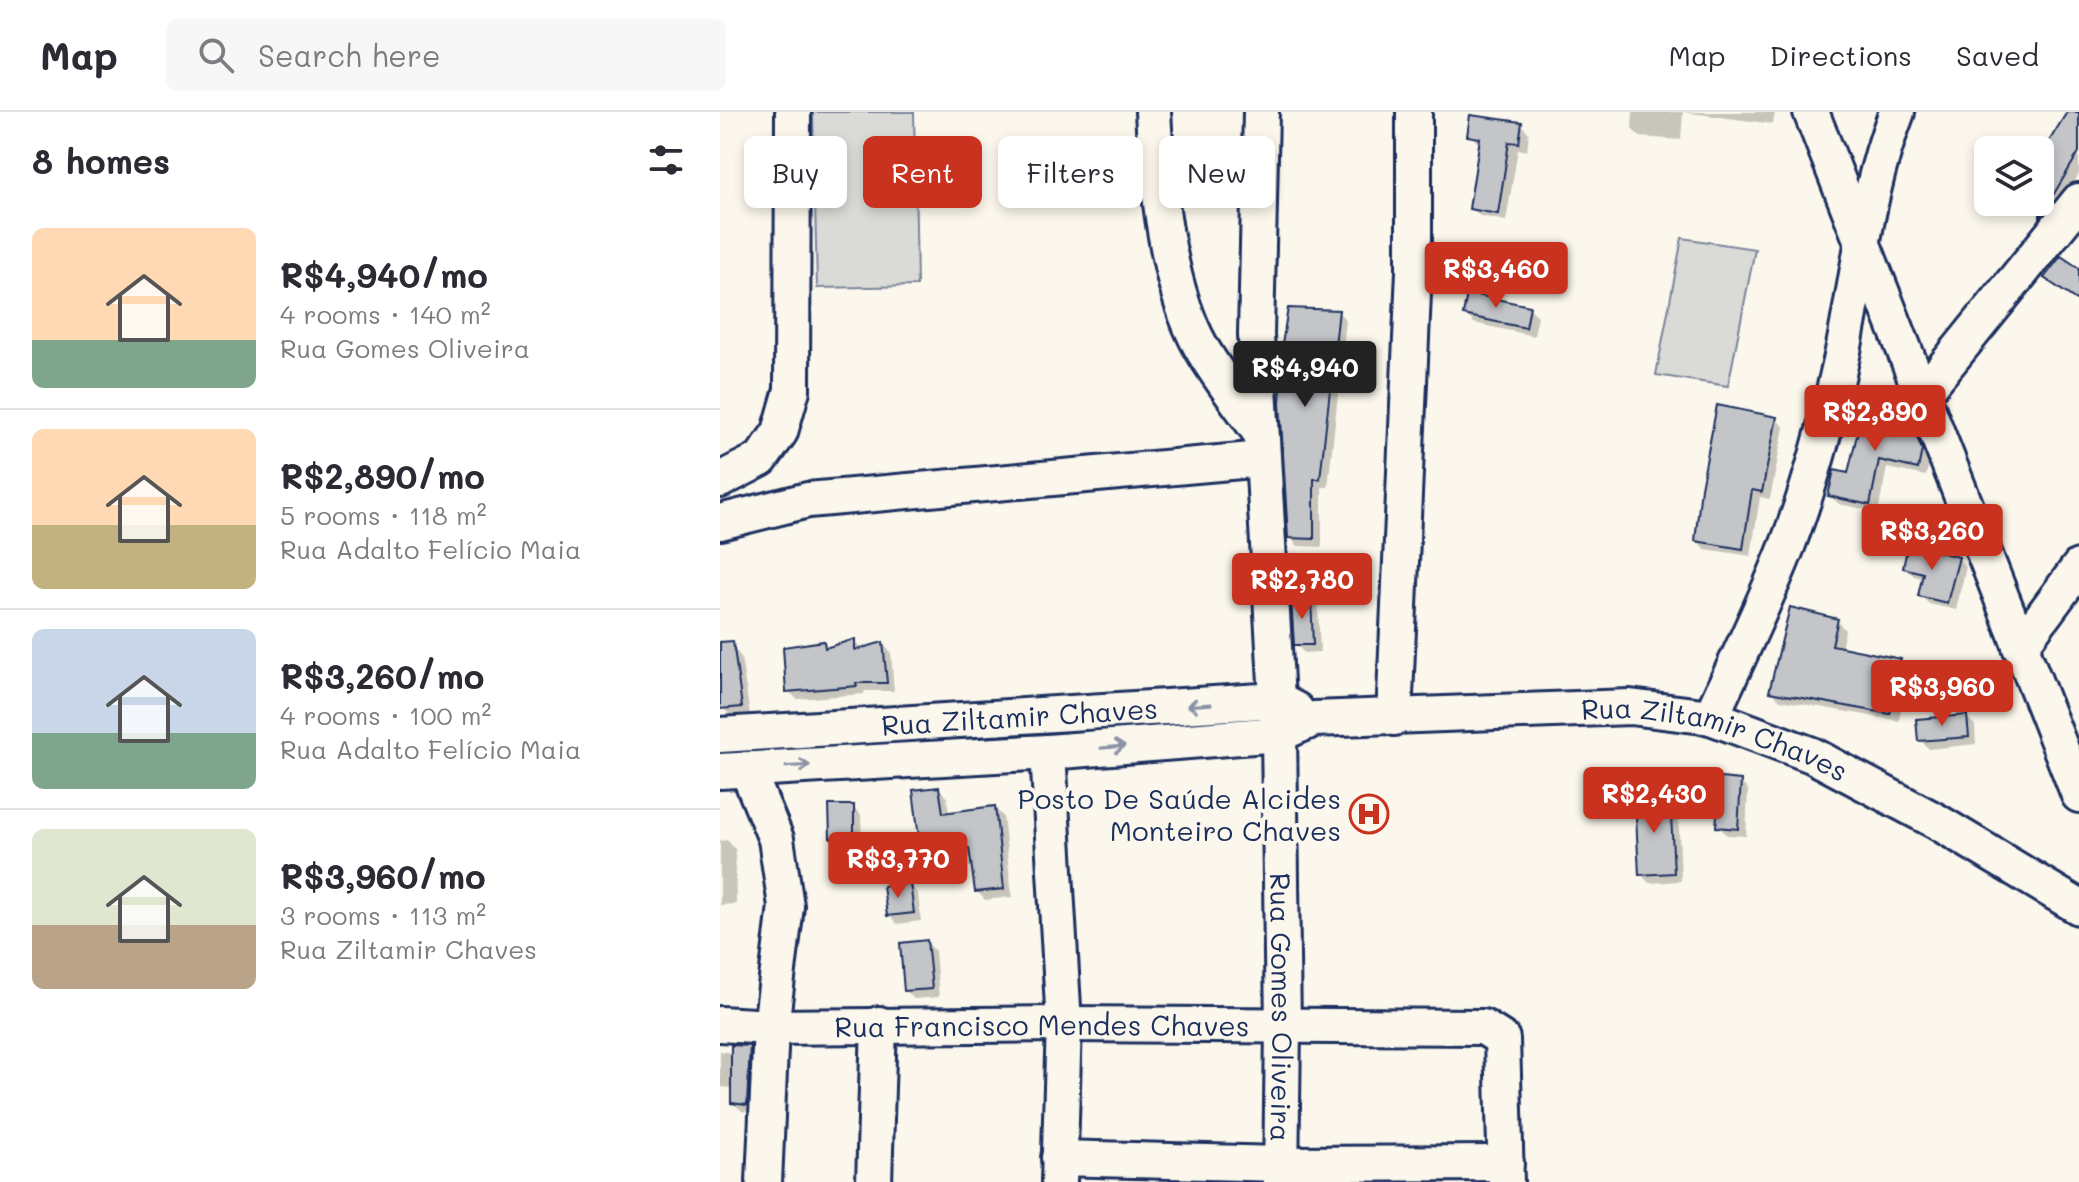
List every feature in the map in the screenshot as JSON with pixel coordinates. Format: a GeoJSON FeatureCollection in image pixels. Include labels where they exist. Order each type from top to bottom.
{"type":"FeatureCollection","features":[{"type":"Feature","properties":{"kind":"street"},"geometry":{"type":"LineString","coordinates":[[720,480],[761,459],[780,432],[792,390],[793,112]]}},
{"type":"Feature","properties":{"kind":"street"},"geometry":{"type":"LineString","coordinates":[[720,522],[808,500],[1262,447],[1201,347],[1181,302],[1157,182],[1153,112]]}},
{"type":"Feature","properties":{"kind":"street","name":"Rua Gomes Oliveira"},"geometry":{"type":"LineString","coordinates":[[1261,112],[1256,335],[1279,734],[1283,1027],[1281,1173]]}},
{"type":"Feature","properties":{"kind":"street"},"geometry":{"type":"LineString","coordinates":[[1394,718],[1414,271],[1414,112]]}},
{"type":"Feature","properties":{"kind":"street"},"geometry":{"type":"LineString","coordinates":[[1811,112],[2079,795]]}},
{"type":"Feature","properties":{"kind":"street"},"geometry":{"type":"LineString","coordinates":[[1711,717],[1788,543],[1812,471],[1842,356],[1862,240],[1888,134],[1897,112]]}},
{"type":"Feature","properties":{"kind":"street"},"geometry":{"type":"LineString","coordinates":[[1922,395],[2079,201]]}},
{"type":"Feature","properties":{"kind":"street"},"geometry":{"type":"LineString","coordinates":[[2020,647],[2079,567]]}},
{"type":"Feature","properties":{"kind":"street","name":"Rua Ziltamir Chaves"},"geometry":{"type":"LineString","coordinates":[[720,735],[1277,700],[1314,719]]}},
{"type":"Feature","properties":{"kind":"street","name":"Rua Ziltamir Chaves"},"geometry":{"type":"LineString","coordinates":[[734,770],[1048,752],[1279,734],[1314,719],[1630,707],[1711,717],[1812,755],[1936,821],[2079,907]]}},
{"type":"Feature","properties":{"kind":"street"},"geometry":{"type":"LineString","coordinates":[[1048,752],[1064,1024],[1059,1170],[1506,1173]]}},
{"type":"Feature","properties":{"kind":"street"},"geometry":{"type":"LineString","coordinates":[[734,770],[776,839],[786,906],[771,1027],[764,1182]]}},
{"type":"Feature","properties":{"kind":"street","name":"Rua Francisco Mendes Chaves"},"geometry":{"type":"LineString","coordinates":[[720,1024],[771,1027],[1064,1024],[1483,1027],[1502,1039],[1506,1173]]}},
{"type":"Feature","properties":{"kind":"street"},"geometry":{"type":"LineString","coordinates":[[874,1182],[879,1024]]}},
{"type":"Feature","properties":{"kind":"shaded area"},"geometry":{"type":"Polygon","coordinates":[[[813,112],[914,112],[914,136],[863,136],[863,208],[916,208],[917,286],[817,288],[815,208],[847,208],[847,136],[814,136],[813,112]]]}},
{"type":"Feature","properties":{"kind":"shaded area"},"geometry":{"type":"Polygon","coordinates":[[[1682,238],[1755,249],[1728,386],[1656,375],[1682,238]]]}},
{"type":"Feature","properties":{"kind":"building"},"geometry":{"type":"Polygon","coordinates":[[[2067,112],[2079,112],[2079,152],[2054,194],[2054,136],[2067,112]]]}},
{"type":"Feature","properties":{"kind":"building"},"geometry":{"type":"Polygon","coordinates":[[[1470,115],[1522,122],[1519,143],[1509,142],[1498,214],[1469,209],[1480,138],[1467,136],[1470,115]]]}},
{"type":"Feature","properties":{"kind":"building"},"geometry":{"type":"Polygon","coordinates":[[[2061,256],[2079,268],[2079,302],[2044,278],[2061,256]]]}},
{"type":"Feature","properties":{"kind":"building"},"geometry":{"type":"Polygon","coordinates":[[[1467,293],[1530,306],[1526,328],[1463,315],[1467,293]]]}},
{"type":"Feature","properties":{"kind":"building"},"geometry":{"type":"Polygon","coordinates":[[[1288,308],[1339,310],[1320,479],[1314,479],[1314,539],[1288,538],[1280,403],[1282,370],[1278,369],[1288,308]]]}},
{"type":"Feature","properties":{"kind":"building"},"geometry":{"type":"Polygon","coordinates":[[[1865,400],[1895,404],[1890,425],[1914,430],[1922,450],[1918,469],[1879,460],[1870,505],[1828,496],[1834,470],[1848,473],[1865,400]]]}},
{"type":"Feature","properties":{"kind":"building"},"geometry":{"type":"Polygon","coordinates":[[[1717,405],[1777,417],[1762,492],[1752,490],[1743,549],[1695,541],[1701,488],[1717,405]]]}},
{"type":"Feature","properties":{"kind":"building"},"geometry":{"type":"Polygon","coordinates":[[[1908,544],[1959,557],[1947,603],[1918,596],[1923,573],[1903,568],[1908,544]]]}},
{"type":"Feature","properties":{"kind":"building"},"geometry":{"type":"Polygon","coordinates":[[[1311,596],[1313,645],[1294,645],[1291,597],[1311,596]]]}},
{"type":"Feature","properties":{"kind":"building"},"geometry":{"type":"Polygon","coordinates":[[[1790,607],[1838,619],[1832,645],[1901,659],[1890,714],[1769,692],[1790,607]]]}},
{"type":"Feature","properties":{"kind":"building"},"geometry":{"type":"Polygon","coordinates":[[[855,639],[855,650],[883,642],[887,683],[856,683],[857,686],[786,692],[783,647],[824,641],[825,648],[855,639]]]}},
{"type":"Feature","properties":{"kind":"building"},"geometry":{"type":"Polygon","coordinates":[[[733,641],[742,707],[720,709],[720,642],[733,641]]]}},
{"type":"Feature","properties":{"kind":"building"},"geometry":{"type":"Polygon","coordinates":[[[1967,715],[1969,737],[1918,741],[1916,719],[1967,715]]]}},
{"type":"Feature","properties":{"kind":"building"},"geometry":{"type":"Polygon","coordinates":[[[1720,778],[1741,780],[1738,829],[1716,827],[1720,778]]]}},
{"type":"Feature","properties":{"kind":"building"},"geometry":{"type":"Polygon","coordinates":[[[939,787],[943,813],[995,806],[1004,889],[975,892],[969,848],[921,854],[913,790],[939,787]]]}},
{"type":"Feature","properties":{"kind":"building"},"geometry":{"type":"Polygon","coordinates":[[[1670,795],[1674,873],[1639,875],[1635,797],[1670,795]]]}},
{"type":"Feature","properties":{"kind":"building"},"geometry":{"type":"Polygon","coordinates":[[[829,805],[854,805],[854,838],[830,838],[829,805]]]}},
{"type":"Feature","properties":{"kind":"building"},"geometry":{"type":"Polygon","coordinates":[[[910,883],[914,913],[887,916],[883,886],[910,883]]]}},
{"type":"Feature","properties":{"kind":"building"},"geometry":{"type":"Polygon","coordinates":[[[927,940],[932,989],[904,991],[900,943],[927,940]]]}},
{"type":"Feature","properties":{"kind":"building"},"geometry":{"type":"Polygon","coordinates":[[[731,1045],[750,1046],[747,1105],[731,1103],[731,1045]]]}},
{"type":"Feature","properties":{"kind":"place","name":"Posto De Saúde Alcides Monteiro Chaves"},"geometry":{"type":"Point","coordinates":[1369,814]}}]}
